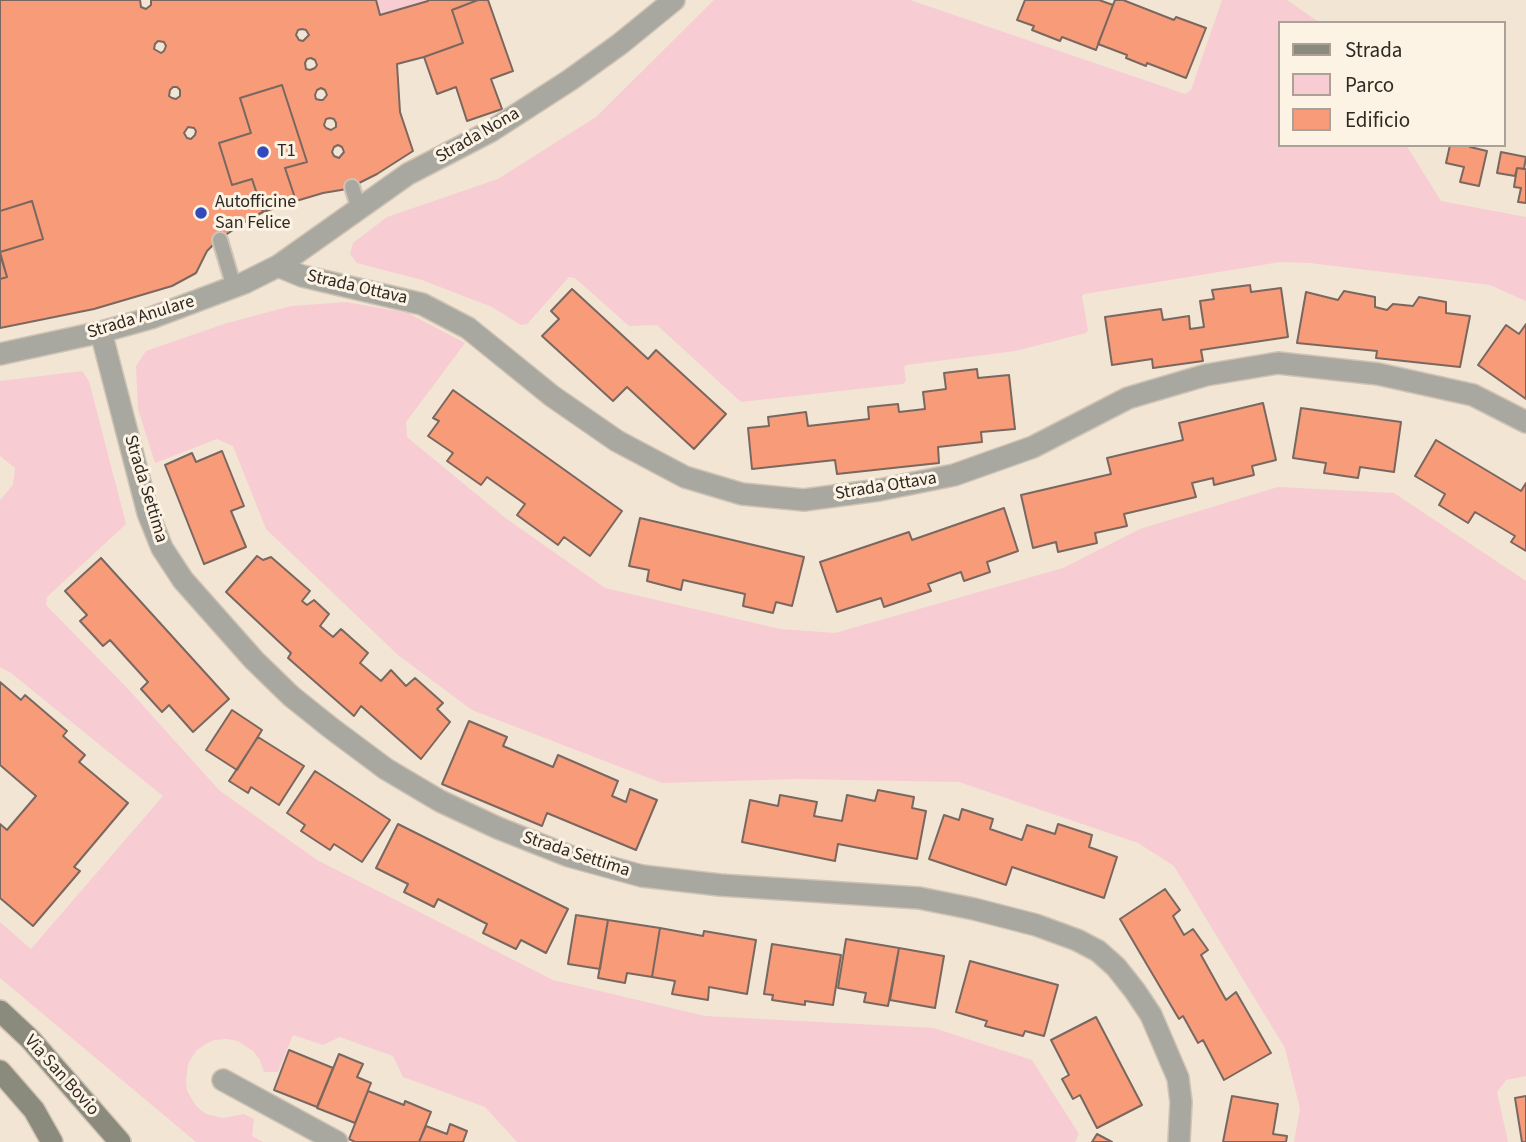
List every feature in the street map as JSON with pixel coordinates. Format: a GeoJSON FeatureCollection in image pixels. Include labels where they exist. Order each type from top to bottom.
{"type":"FeatureCollection","features":[{"type":"Feature","properties":{"kind":"main road","name":"Via San Bovio"},"geometry":{"type":"LineString","coordinates":[[0,1012],[30,1039],[120,1142]]}},
{"type":"Feature","properties":{"kind":"main road"},"geometry":{"type":"LineString","coordinates":[[0,1071],[34,1110],[52,1142]]}},
{"type":"Feature","properties":{"kind":"street","name":"Strada Nona"},"geometry":{"type":"LineString","coordinates":[[278,266],[408,174],[491,131],[570,80],[674,0]]}},
{"type":"Feature","properties":{"kind":"street","name":"Strada Anulare"},"geometry":{"type":"LineString","coordinates":[[0,354],[151,318],[234,287],[278,266]]}},
{"type":"Feature","properties":{"kind":"street","name":"Strada Ottava"},"geometry":{"type":"LineString","coordinates":[[278,266],[302,276],[422,304],[468,328],[552,396],[617,441],[685,477],[742,494],[804,500],[878,490],[954,475],[1032,447],[1128,398],[1206,374],[1278,363],[1378,374],[1473,395],[1526,422]]}},
{"type":"Feature","properties":{"kind":"street","name":"Strada Settima"},"geometry":{"type":"LineString","coordinates":[[101,332],[148,513],[162,548],[183,580],[254,660],[291,696],[331,728],[386,769],[440,801],[569,856],[642,876],[720,885],[919,898],[1037,925],[1077,940],[1098,951],[1116,967],[1151,1015],[1178,1078],[1181,1102],[1179,1142]]}},
{"type":"Feature","properties":{"kind":"street"},"geometry":{"type":"LineString","coordinates":[[223,1080],[337,1142]]}},
{"type":"Feature","properties":{"kind":"lane"},"geometry":{"type":"LineString","coordinates":[[352,187],[359,209]]}},
{"type":"Feature","properties":{"kind":"lane"},"geometry":{"type":"LineString","coordinates":[[220,240],[234,287]]}},
{"type":"Feature","properties":{"kind":"green space"},"geometry":{"type":"Polygon","coordinates":[[[376,0],[428,0],[428,1],[380,15],[376,0]]]}},
{"type":"Feature","properties":{"kind":"green space"},"geometry":{"type":"Polygon","coordinates":[[[714,0],[910,0],[1185,94],[1191,90],[1222,0],[1287,0],[1317,21],[1278,21],[1278,147],[1407,147],[1441,201],[1526,217],[1526,301],[1490,285],[1310,263],[1280,262],[1084,294],[1082,296],[1088,330],[1086,333],[1015,351],[906,365],[906,381],[903,384],[741,402],[657,325],[629,326],[575,278],[569,277],[527,324],[521,325],[492,307],[422,280],[357,263],[350,254],[353,243],[387,217],[498,179],[596,117],[714,0]]]}},
{"type":"Feature","properties":{"kind":"green space"},"geometry":{"type":"Polygon","coordinates":[[[347,302],[408,313],[465,343],[406,422],[407,437],[504,517],[605,588],[780,629],[835,633],[1063,568],[1140,529],[1278,487],[1394,493],[1526,581],[1526,1076],[1506,1080],[1497,1092],[1508,1142],[1294,1142],[1300,1109],[1285,1048],[1174,866],[1138,843],[959,782],[798,779],[662,783],[472,710],[398,655],[266,529],[233,446],[217,439],[155,463],[138,409],[136,366],[146,351],[224,324],[291,306],[347,302]]]}},
{"type":"Feature","properties":{"kind":"green space"},"geometry":{"type":"Polygon","coordinates":[[[82,371],[89,381],[126,524],[47,597],[46,605],[129,690],[219,790],[317,860],[553,980],[705,1016],[934,1028],[1032,1060],[1079,1134],[1075,1142],[517,1142],[485,1107],[403,1077],[393,1056],[340,1037],[323,1045],[293,1035],[278,1072],[264,1072],[253,1051],[238,1041],[215,1040],[196,1051],[188,1064],[186,1080],[187,1091],[196,1106],[206,1114],[223,1118],[244,1114],[254,1119],[252,1136],[263,1142],[196,1142],[0,978],[0,922],[31,949],[163,796],[11,673],[0,667],[0,500],[13,485],[15,468],[0,456],[0,381],[82,371]]]}},
{"type":"Feature","properties":{"kind":"building"},"geometry":{"type":"Polygon","coordinates":[[[0,0],[140,0],[141,7],[146,9],[151,5],[151,0],[376,0],[380,15],[428,0],[478,0],[452,10],[463,43],[397,64],[400,112],[413,151],[347,189],[296,201],[285,168],[307,162],[282,85],[240,98],[251,133],[219,143],[232,185],[252,179],[263,212],[218,240],[207,251],[196,273],[172,286],[94,309],[0,328],[0,279],[7,277],[0,252],[43,239],[32,201],[0,211],[0,0]],[[302,29],[298,30],[296,35],[303,41],[309,35],[302,29]],[[158,41],[154,49],[161,53],[166,46],[164,42],[158,41]],[[311,58],[305,63],[306,69],[310,70],[317,65],[311,58]],[[173,87],[169,96],[176,99],[180,96],[180,90],[173,87]],[[321,88],[315,95],[316,99],[323,100],[327,95],[321,88]],[[330,118],[326,119],[324,125],[331,130],[336,127],[336,123],[330,118]],[[188,127],[184,133],[191,139],[195,135],[194,128],[188,127]],[[338,145],[332,152],[339,158],[344,152],[338,145]]]}},
{"type":"Feature","properties":{"kind":"building"},"geometry":{"type":"Polygon","coordinates":[[[478,0],[488,0],[513,71],[491,79],[502,109],[467,121],[456,87],[437,94],[424,57],[463,43],[452,10],[478,0]]]}},
{"type":"Feature","properties":{"kind":"building"},"geometry":{"type":"Polygon","coordinates":[[[1025,0],[1099,0],[1113,5],[1096,50],[1062,37],[1060,41],[1032,30],[1034,26],[1017,20],[1025,0]]]}},
{"type":"Feature","properties":{"kind":"building"},"geometry":{"type":"Polygon","coordinates":[[[1115,0],[1123,0],[1174,20],[1176,17],[1206,28],[1186,78],[1147,63],[1146,66],[1098,44],[1115,0]]]}},
{"type":"Feature","properties":{"kind":"building","name":"T1"},"geometry":{"type":"Polygon","coordinates":[[[282,85],[307,162],[285,168],[296,201],[263,212],[252,179],[232,185],[219,143],[251,133],[240,98],[282,85]]]}},
{"type":"Feature","properties":{"kind":"building"},"geometry":{"type":"Polygon","coordinates":[[[1450,147],[1470,147],[1487,151],[1479,186],[1460,182],[1464,167],[1446,163],[1450,147]]]}},
{"type":"Feature","properties":{"kind":"building"},"geometry":{"type":"Polygon","coordinates":[[[1501,152],[1526,157],[1524,169],[1517,168],[1515,176],[1497,173],[1501,152]]]}},
{"type":"Feature","properties":{"kind":"building"},"geometry":{"type":"Polygon","coordinates":[[[1517,168],[1526,169],[1526,203],[1518,202],[1521,188],[1514,187],[1517,168]]]}},
{"type":"Feature","properties":{"kind":"building"},"geometry":{"type":"Polygon","coordinates":[[[32,201],[43,239],[0,252],[0,211],[32,201]]]}},
{"type":"Feature","properties":{"kind":"building"},"geometry":{"type":"Polygon","coordinates":[[[0,254],[7,277],[0,279],[0,254]]]}},
{"type":"Feature","properties":{"kind":"building"},"geometry":{"type":"Polygon","coordinates":[[[1250,285],[1251,292],[1281,288],[1288,337],[1201,350],[1203,361],[1153,368],[1152,359],[1112,365],[1105,317],[1161,309],[1163,320],[1189,316],[1190,329],[1204,327],[1200,301],[1214,299],[1212,290],[1250,285]]]}},
{"type":"Feature","properties":{"kind":"building"},"geometry":{"type":"Polygon","coordinates":[[[572,289],[648,359],[656,350],[726,414],[694,449],[627,387],[613,401],[542,336],[559,319],[551,311],[572,289]]]}},
{"type":"Feature","properties":{"kind":"building"},"geometry":{"type":"Polygon","coordinates":[[[1344,291],[1375,297],[1375,307],[1387,310],[1393,304],[1413,306],[1419,297],[1446,302],[1446,313],[1470,316],[1460,367],[1376,358],[1377,351],[1297,343],[1306,292],[1338,300],[1344,291]]]}},
{"type":"Feature","properties":{"kind":"building"},"geometry":{"type":"Polygon","coordinates":[[[1526,324],[1526,399],[1478,365],[1506,325],[1519,334],[1526,324]]]}},
{"type":"Feature","properties":{"kind":"building"},"geometry":{"type":"Polygon","coordinates":[[[977,369],[978,378],[1009,375],[1015,429],[981,432],[982,442],[938,447],[939,463],[837,474],[835,460],[752,469],[748,428],[769,426],[768,417],[806,412],[808,426],[869,419],[868,407],[898,404],[899,412],[925,409],[923,392],[946,389],[944,373],[977,369]]]}},
{"type":"Feature","properties":{"kind":"building"},"geometry":{"type":"Polygon","coordinates":[[[453,390],[622,511],[590,556],[564,537],[558,545],[517,515],[525,504],[487,477],[481,485],[447,461],[453,453],[428,436],[439,421],[433,418],[453,390]]]}},
{"type":"Feature","properties":{"kind":"building"},"geometry":{"type":"Polygon","coordinates":[[[1263,403],[1276,460],[1252,466],[1254,475],[1214,485],[1213,478],[1192,483],[1196,497],[1124,514],[1127,526],[1095,533],[1097,543],[1058,552],[1056,542],[1033,548],[1021,495],[1111,474],[1107,458],[1183,440],[1179,423],[1263,403]]]}},
{"type":"Feature","properties":{"kind":"building"},"geometry":{"type":"Polygon","coordinates":[[[1301,408],[1401,422],[1394,472],[1360,467],[1358,478],[1324,473],[1326,463],[1293,458],[1301,408]]]}},
{"type":"Feature","properties":{"kind":"building"},"geometry":{"type":"Polygon","coordinates":[[[1436,440],[1521,491],[1526,483],[1526,551],[1511,542],[1515,536],[1475,512],[1468,523],[1439,505],[1445,494],[1415,476],[1436,440]]]}},
{"type":"Feature","properties":{"kind":"building"},"geometry":{"type":"Polygon","coordinates":[[[222,451],[244,506],[231,511],[246,547],[204,564],[165,465],[192,453],[196,462],[222,451]]]}},
{"type":"Feature","properties":{"kind":"building"},"geometry":{"type":"Polygon","coordinates":[[[1004,508],[1018,551],[987,562],[990,572],[964,581],[961,572],[928,584],[931,591],[884,607],[881,598],[837,612],[820,562],[909,532],[912,540],[1004,508]]]}},
{"type":"Feature","properties":{"kind":"building"},"geometry":{"type":"Polygon","coordinates":[[[640,518],[804,557],[792,606],[776,602],[773,613],[743,606],[745,594],[683,580],[681,590],[647,581],[649,570],[629,566],[640,518]]]}},
{"type":"Feature","properties":{"kind":"building"},"geometry":{"type":"Polygon","coordinates":[[[257,556],[263,560],[271,557],[310,591],[302,601],[307,605],[314,600],[329,614],[320,626],[333,637],[341,629],[368,653],[360,663],[381,681],[391,670],[406,686],[415,678],[443,703],[437,709],[450,722],[421,759],[361,706],[354,716],[288,658],[291,653],[226,592],[257,556]]]}},
{"type":"Feature","properties":{"kind":"building"},"geometry":{"type":"Polygon","coordinates":[[[101,558],[229,699],[193,732],[169,705],[162,712],[141,689],[148,682],[110,640],[103,646],[80,621],[87,615],[65,591],[101,558]]]}},
{"type":"Feature","properties":{"kind":"building"},"geometry":{"type":"Polygon","coordinates":[[[0,682],[21,700],[25,695],[67,731],[63,736],[85,755],[79,762],[128,803],[74,867],[80,871],[33,926],[0,898],[0,824],[7,830],[36,796],[0,765],[0,682]]]}},
{"type":"Feature","properties":{"kind":"building"},"geometry":{"type":"Polygon","coordinates":[[[232,710],[262,730],[237,770],[206,750],[232,710]]]}},
{"type":"Feature","properties":{"kind":"building"},"geometry":{"type":"Polygon","coordinates":[[[469,721],[507,737],[503,746],[553,767],[558,755],[618,781],[612,796],[626,802],[630,789],[657,800],[636,850],[547,813],[542,826],[442,784],[469,721]]]}},
{"type":"Feature","properties":{"kind":"building"},"geometry":{"type":"Polygon","coordinates":[[[258,737],[304,766],[279,805],[251,787],[248,793],[229,781],[258,737]]]}},
{"type":"Feature","properties":{"kind":"building"},"geometry":{"type":"Polygon","coordinates":[[[315,771],[390,820],[362,862],[334,844],[330,850],[301,831],[305,825],[287,813],[315,771]]]}},
{"type":"Feature","properties":{"kind":"building"},"geometry":{"type":"Polygon","coordinates":[[[878,790],[914,797],[912,808],[926,811],[917,859],[838,844],[835,861],[742,842],[750,800],[778,806],[780,795],[817,802],[814,816],[842,821],[847,795],[875,801],[878,790]]]}},
{"type":"Feature","properties":{"kind":"building"},"geometry":{"type":"Polygon","coordinates":[[[962,809],[993,819],[990,829],[1022,840],[1027,825],[1055,834],[1058,824],[1092,835],[1089,847],[1117,857],[1104,898],[1012,867],[1006,885],[929,859],[944,815],[959,820],[962,809]]]}},
{"type":"Feature","properties":{"kind":"building"},"geometry":{"type":"Polygon","coordinates":[[[398,824],[568,909],[546,953],[521,940],[516,949],[483,933],[487,924],[438,899],[434,907],[404,892],[408,884],[376,868],[398,824]]]}},
{"type":"Feature","properties":{"kind":"building"},"geometry":{"type":"Polygon","coordinates":[[[1165,889],[1180,910],[1173,916],[1184,935],[1193,929],[1208,950],[1201,955],[1226,1000],[1236,992],[1271,1053],[1224,1080],[1203,1040],[1198,1043],[1183,1016],[1179,1019],[1120,919],[1165,889]]]}},
{"type":"Feature","properties":{"kind":"building"},"geometry":{"type":"Polygon","coordinates":[[[576,915],[608,920],[600,969],[568,964],[576,915]]]}},
{"type":"Feature","properties":{"kind":"building"},"geometry":{"type":"Polygon","coordinates":[[[608,920],[660,928],[652,977],[627,973],[625,983],[598,978],[608,920]]]}},
{"type":"Feature","properties":{"kind":"building"},"geometry":{"type":"Polygon","coordinates":[[[660,928],[703,936],[704,931],[756,940],[747,994],[709,987],[708,1000],[672,994],[675,981],[652,977],[660,928]]]}},
{"type":"Feature","properties":{"kind":"building"},"geometry":{"type":"Polygon","coordinates":[[[846,939],[899,948],[888,1006],[864,1002],[866,993],[838,988],[846,939]]]}},
{"type":"Feature","properties":{"kind":"building"},"geometry":{"type":"Polygon","coordinates":[[[772,944],[841,955],[833,1005],[805,1001],[805,1005],[772,1000],[773,995],[764,994],[772,944]]]}},
{"type":"Feature","properties":{"kind":"building"},"geometry":{"type":"Polygon","coordinates":[[[899,948],[944,956],[935,1008],[890,1000],[899,948]]]}},
{"type":"Feature","properties":{"kind":"building"},"geometry":{"type":"Polygon","coordinates":[[[970,961],[1058,985],[1044,1036],[1025,1031],[1023,1036],[985,1026],[987,1021],[956,1012],[970,961]]]}},
{"type":"Feature","properties":{"kind":"building"},"geometry":{"type":"Polygon","coordinates":[[[1096,1017],[1142,1105],[1097,1128],[1080,1095],[1073,1099],[1062,1079],[1069,1075],[1051,1040],[1096,1017]]]}},
{"type":"Feature","properties":{"kind":"building"},"geometry":{"type":"Polygon","coordinates":[[[289,1050],[333,1068],[317,1107],[274,1090],[289,1050]]]}},
{"type":"Feature","properties":{"kind":"building"},"geometry":{"type":"Polygon","coordinates":[[[339,1054],[363,1064],[357,1077],[371,1083],[355,1123],[317,1108],[339,1054]]]}},
{"type":"Feature","properties":{"kind":"building"},"geometry":{"type":"Polygon","coordinates":[[[368,1091],[404,1105],[405,1101],[431,1112],[419,1142],[355,1142],[349,1139],[368,1091]]]}},
{"type":"Feature","properties":{"kind":"building"},"geometry":{"type":"Polygon","coordinates":[[[1232,1096],[1278,1104],[1273,1134],[1287,1136],[1286,1142],[1223,1142],[1232,1096]]]}},
{"type":"Feature","properties":{"kind":"building"},"geometry":{"type":"Polygon","coordinates":[[[1526,1096],[1526,1142],[1522,1142],[1515,1098],[1526,1096]]]}},
{"type":"Feature","properties":{"kind":"building"},"geometry":{"type":"Polygon","coordinates":[[[450,1124],[467,1131],[463,1142],[419,1142],[426,1126],[447,1134],[450,1124]]]}},
{"type":"Feature","properties":{"kind":"building"},"geometry":{"type":"Polygon","coordinates":[[[1097,1134],[1112,1142],[1092,1142],[1097,1134]]]}},
{"type":"Feature","properties":{"kind":"place","name":"T1"},"geometry":{"type":"Point","coordinates":[263,152]}},
{"type":"Feature","properties":{"kind":"place","name":"Autofficine San Felice"},"geometry":{"type":"Point","coordinates":[201,213]}}]}
